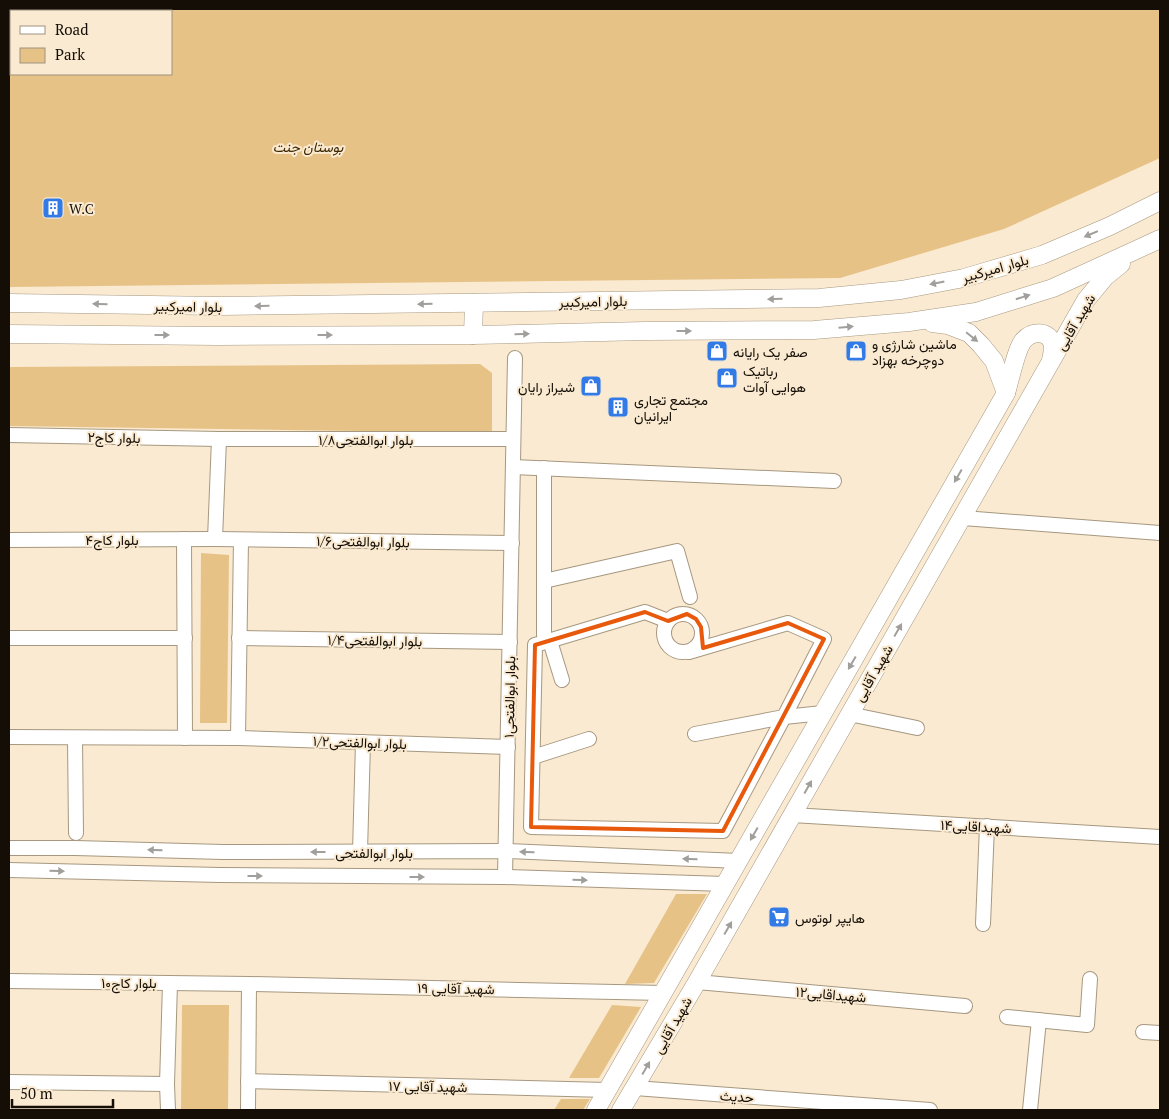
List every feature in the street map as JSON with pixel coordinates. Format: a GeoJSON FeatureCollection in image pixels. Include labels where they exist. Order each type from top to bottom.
{"type":"FeatureCollection","features":[{"type":"Feature","properties":{"kind":"main road"},"geometry":{"type":"LineString","coordinates":[[1135,213],[1160,188]]}},
{"type":"Feature","properties":{"kind":"main road","name":"بلوار امیرکبیر"},"geometry":{"type":"LineString","coordinates":[[9,303],[221,306],[819,298],[901,290],[964,278],[1042,255],[1160,201]]}},
{"type":"Feature","properties":{"kind":"main road"},"geometry":{"type":"LineString","coordinates":[[9,334],[208,336],[473,335],[814,330],[909,322],[976,312],[1053,288],[1160,239]]}},
{"type":"Feature","properties":{"kind":"main road","name":"شهید آقایی"},"geometry":{"type":"LineString","coordinates":[[621,1110],[697,982],[1086,300],[1105,277],[1139,249]]}},
{"type":"Feature","properties":{"kind":"main road"},"geometry":{"type":"LineString","coordinates":[[473,335],[474,303]]}},
{"type":"Feature","properties":{"kind":"main road"},"geometry":{"type":"LineString","coordinates":[[909,322],[948,324],[970,334],[994,361],[1006,393]]}},
{"type":"Feature","properties":{"kind":"main road","name":"شهید آقایی"},"geometry":{"type":"LineString","coordinates":[[596,1110],[1006,393],[1022,343],[1028,335],[1037,333],[1046,335],[1054,349],[1051,362]]}},
{"type":"Feature","properties":{"kind":"street","name":"بلوار ابوالفتحی۱"},"geometry":{"type":"LineString","coordinates":[[505,877],[515,358]]}},
{"type":"Feature","properties":{"kind":"street","name":"بلوار کاج۲"},"geometry":{"type":"LineString","coordinates":[[9,435],[219,439]]}},
{"type":"Feature","properties":{"kind":"street","name":"بلوار ابوالفتحی۱/۸"},"geometry":{"type":"LineString","coordinates":[[219,439],[513,440]]}},
{"type":"Feature","properties":{"kind":"street"},"geometry":{"type":"LineString","coordinates":[[215,539],[219,439]]}},
{"type":"Feature","properties":{"kind":"street"},"geometry":{"type":"LineString","coordinates":[[513,467],[834,482]]}},
{"type":"Feature","properties":{"kind":"street"},"geometry":{"type":"LineString","coordinates":[[544,468],[544,581],[547,638],[562,680]]}},
{"type":"Feature","properties":{"kind":"street"},"geometry":{"type":"LineString","coordinates":[[963,518],[1160,533]]}},
{"type":"Feature","properties":{"kind":"street"},"geometry":{"type":"LineString","coordinates":[[184,539],[185,738]]}},
{"type":"Feature","properties":{"kind":"street","name":"بلوار کاج۴"},"geometry":{"type":"LineString","coordinates":[[9,540],[215,539]]}},
{"type":"Feature","properties":{"kind":"street","name":"بلوار ابوالفتحی۱/۶"},"geometry":{"type":"LineString","coordinates":[[215,539],[512,543]]}},
{"type":"Feature","properties":{"kind":"street"},"geometry":{"type":"LineString","coordinates":[[238,738],[241,540]]}},
{"type":"Feature","properties":{"kind":"street"},"geometry":{"type":"LineString","coordinates":[[544,581],[677,550],[690,597]]}},
{"type":"Feature","properties":{"kind":"street"},"geometry":{"type":"LineString","coordinates":[[668,621],[645,612],[547,638],[535,645],[531,827],[723,831],[824,639],[788,623],[689,652],[679,653],[670,648],[664,640],[663,630],[668,621],[676,615],[686,614],[696,619],[701,627],[702,637],[698,646],[689,652]]}},
{"type":"Feature","properties":{"kind":"street"},"geometry":{"type":"LineString","coordinates":[[9,638],[184,638]]}},
{"type":"Feature","properties":{"kind":"street","name":"بلوار ابوالفتحی۱/۴"},"geometry":{"type":"LineString","coordinates":[[239,638],[510,642]]}},
{"type":"Feature","properties":{"kind":"street"},"geometry":{"type":"LineString","coordinates":[[694,734],[784,717],[823,713]]}},
{"type":"Feature","properties":{"kind":"street"},"geometry":{"type":"LineString","coordinates":[[849,714],[917,728]]}},
{"type":"Feature","properties":{"kind":"street","name":"بلوار ابوالفتحی۱/۲"},"geometry":{"type":"LineString","coordinates":[[9,737],[238,738],[508,747]]}},
{"type":"Feature","properties":{"kind":"street"},"geometry":{"type":"LineString","coordinates":[[75,738],[76,833]]}},
{"type":"Feature","properties":{"kind":"street"},"geometry":{"type":"LineString","coordinates":[[533,757],[588,740]]}},
{"type":"Feature","properties":{"kind":"street"},"geometry":{"type":"LineString","coordinates":[[360,852],[363,742]]}},
{"type":"Feature","properties":{"kind":"street","name":"شهیداقایی۱۴"},"geometry":{"type":"LineString","coordinates":[[792,815],[1160,837]]}},
{"type":"Feature","properties":{"kind":"street"},"geometry":{"type":"LineString","coordinates":[[983,924],[987,826]]}},
{"type":"Feature","properties":{"kind":"street","name":"بلوار ابوالفتحی"},"geometry":{"type":"LineString","coordinates":[[9,848],[223,852],[506,851],[738,861]]}},
{"type":"Feature","properties":{"kind":"street"},"geometry":{"type":"LineString","coordinates":[[220,875],[223,852]]}},
{"type":"Feature","properties":{"kind":"street","name":"بلوار ابوالفتحی"},"geometry":{"type":"LineString","coordinates":[[9,870],[220,875],[505,877],[725,884]]}},
{"type":"Feature","properties":{"kind":"street"},"geometry":{"type":"LineString","coordinates":[[1007,1017],[1086,1024],[1090,979]]}},
{"type":"Feature","properties":{"kind":"street","name":"بلوار کاج۱۰"},"geometry":{"type":"LineString","coordinates":[[9,981],[249,984]]}},
{"type":"Feature","properties":{"kind":"street","name":"شهیداقایی۱۲"},"geometry":{"type":"LineString","coordinates":[[697,982],[965,1006]]}},
{"type":"Feature","properties":{"kind":"street"},"geometry":{"type":"LineString","coordinates":[[168,1110],[170,983]]}},
{"type":"Feature","properties":{"kind":"street"},"geometry":{"type":"LineString","coordinates":[[248,1110],[249,984]]}},
{"type":"Feature","properties":{"kind":"street","name":"شهید آقایی ۱۹"},"geometry":{"type":"LineString","coordinates":[[249,984],[663,993]]}},
{"type":"Feature","properties":{"kind":"street"},"geometry":{"type":"LineString","coordinates":[[1030,1110],[1039,1020]]}},
{"type":"Feature","properties":{"kind":"street"},"geometry":{"type":"LineString","coordinates":[[1143,1032],[1160,1033]]}},
{"type":"Feature","properties":{"kind":"street","name":"شهید آقایی ۱۷"},"geometry":{"type":"LineString","coordinates":[[248,1081],[607,1090]]}},
{"type":"Feature","properties":{"kind":"street"},"geometry":{"type":"LineString","coordinates":[[9,1082],[167,1084]]}},
{"type":"Feature","properties":{"kind":"street","name":"حدیث"},"geometry":{"type":"LineString","coordinates":[[635,1088],[930,1110]]}},
{"type":"Feature","properties":{"kind":"highlighted area"},"geometry":{"type":"Polygon","coordinates":[[[645,612],[668,621],[687,614],[696,619],[701,627],[703,648],[788,623],[824,639],[723,831],[531,827],[535,645],[645,612]]]}},
{"type":"Feature","properties":{"kind":"green space","name":"بوستان جنت"},"geometry":{"type":"Polygon","coordinates":[[[9,9],[1160,9],[1160,158],[1004,229],[840,278],[9,287],[9,9]]]}},
{"type":"Feature","properties":{"kind":"green space"},"geometry":{"type":"Polygon","coordinates":[[[480,364],[492,373],[492,433],[9,426],[9,367],[480,364]]]}},
{"type":"Feature","properties":{"kind":"green space"},"geometry":{"type":"Polygon","coordinates":[[[201,553],[229,555],[227,723],[200,723],[201,553]]]}},
{"type":"Feature","properties":{"kind":"green space"},"geometry":{"type":"Polygon","coordinates":[[[676,894],[707,894],[654,983],[625,984],[676,894]]]}},
{"type":"Feature","properties":{"kind":"green space"},"geometry":{"type":"Polygon","coordinates":[[[182,1005],[229,1005],[228,1110],[181,1110],[182,1005]]]}},
{"type":"Feature","properties":{"kind":"green space"},"geometry":{"type":"Polygon","coordinates":[[[612,1005],[641,1007],[599,1078],[569,1078],[612,1005]]]}},
{"type":"Feature","properties":{"kind":"green space"},"geometry":{"type":"Polygon","coordinates":[[[561,1099],[590,1099],[583,1110],[554,1110],[561,1099]]]}},
{"type":"Feature","properties":{"kind":"place","name":"W.C"},"geometry":{"type":"Point","coordinates":[53,208]}},
{"type":"Feature","properties":{"kind":"place","name":"صفر یک رایانه"},"geometry":{"type":"Point","coordinates":[717,351]}},
{"type":"Feature","properties":{"kind":"place","name":"ماشین شارژی و دوچرخه بهزاد"},"geometry":{"type":"Point","coordinates":[856,351]}},
{"type":"Feature","properties":{"kind":"place","name":"رباتیک هوایی آوات"},"geometry":{"type":"Point","coordinates":[727,378]}},
{"type":"Feature","properties":{"kind":"place","name":"شیراز رایان"},"geometry":{"type":"Point","coordinates":[591,386]}},
{"type":"Feature","properties":{"kind":"place","name":"مجتمع تجاری ایرانیان"},"geometry":{"type":"Point","coordinates":[618,407]}},
{"type":"Feature","properties":{"kind":"place","name":"هایپر لوتوس"},"geometry":{"type":"Point","coordinates":[779,917]}}]}
